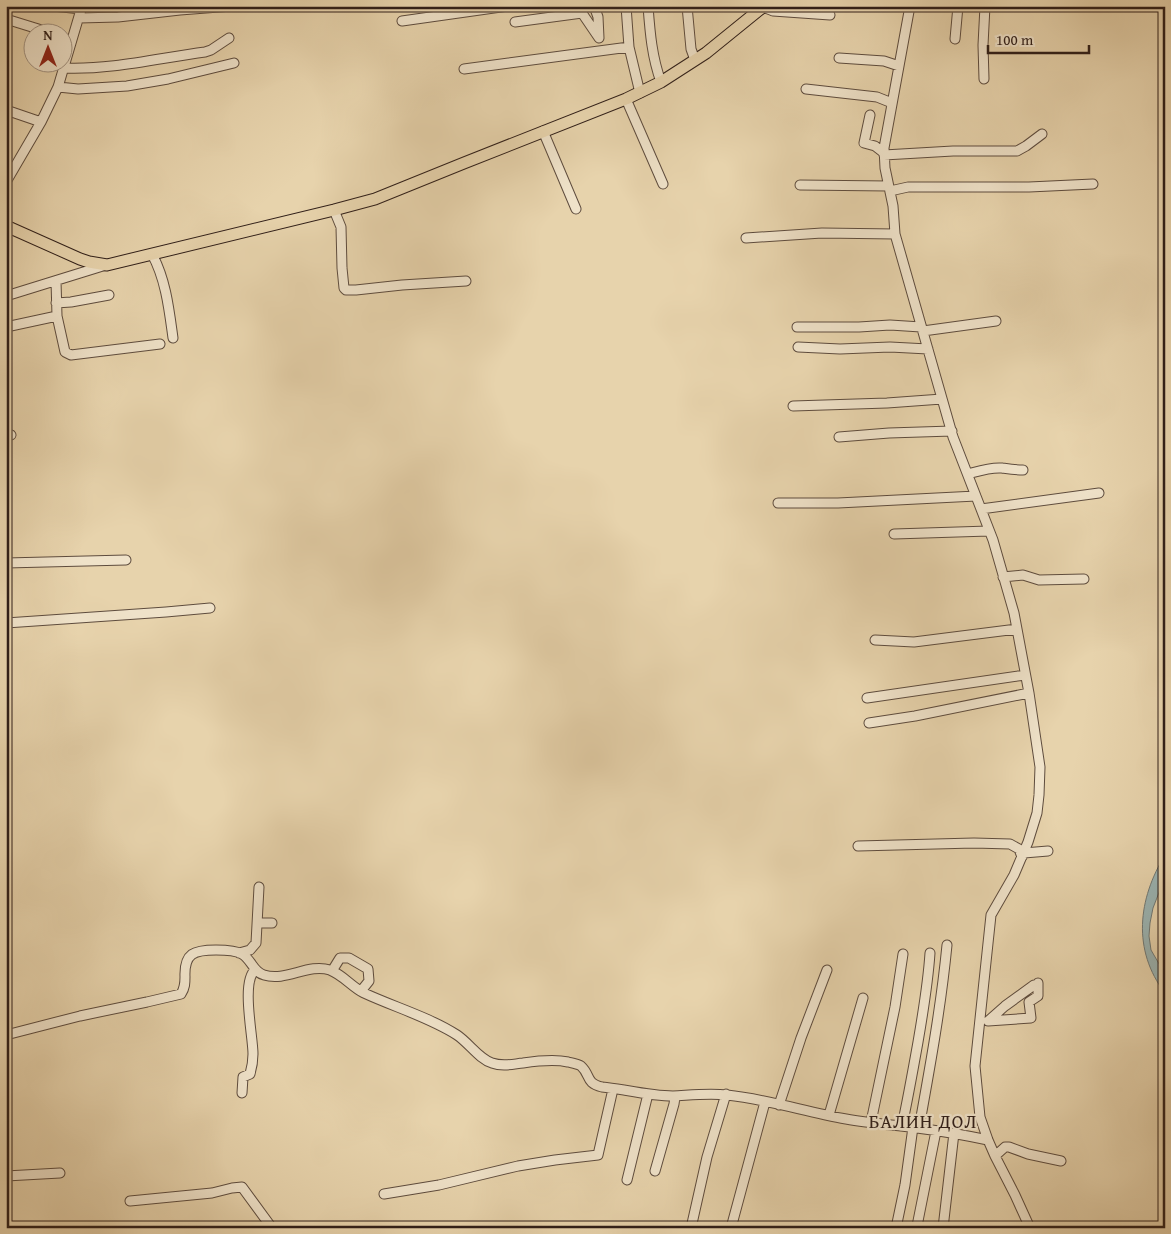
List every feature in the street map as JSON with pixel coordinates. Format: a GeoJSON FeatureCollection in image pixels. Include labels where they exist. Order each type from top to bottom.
{"type":"FeatureCollection","features":[{"type":"Feature","properties":{"kind":"main road"},"geometry":{"type":"LineString","coordinates":[[6,226],[80,259],[107,265],[375,199],[640,93],[696,60],[764,7]]}},
{"type":"Feature","properties":{"kind":"street"},"geometry":{"type":"LineString","coordinates":[[53,6],[118,17],[232,6]]}},
{"type":"Feature","properties":{"kind":"street"},"geometry":{"type":"LineString","coordinates":[[402,21],[508,6]]}},
{"type":"Feature","properties":{"kind":"street"},"geometry":{"type":"LineString","coordinates":[[594,6],[598,17],[599,38]]}},
{"type":"Feature","properties":{"kind":"street"},"geometry":{"type":"LineString","coordinates":[[626,6],[629,47],[640,93]]}},
{"type":"Feature","properties":{"kind":"street"},"geometry":{"type":"LineString","coordinates":[[648,6],[651,47],[661,82]]}},
{"type":"Feature","properties":{"kind":"street"},"geometry":{"type":"LineString","coordinates":[[688,6],[691,49],[696,60]]}},
{"type":"Feature","properties":{"kind":"street"},"geometry":{"type":"LineString","coordinates":[[910,6],[884,154],[895,234],[952,431],[990,531],[1014,613],[1040,767],[1037,813],[1028,842],[1014,875],[991,916],[975,1066],[980,1117],[995,1156],[1016,1194],[1030,1228]]}},
{"type":"Feature","properties":{"kind":"street"},"geometry":{"type":"LineString","coordinates":[[955,39],[958,6]]}},
{"type":"Feature","properties":{"kind":"street"},"geometry":{"type":"LineString","coordinates":[[984,79],[985,6]]}},
{"type":"Feature","properties":{"kind":"street"},"geometry":{"type":"LineString","coordinates":[[764,7],[773,10],[830,15]]}},
{"type":"Feature","properties":{"kind":"street"},"geometry":{"type":"LineString","coordinates":[[72,43],[81,11]]}},
{"type":"Feature","properties":{"kind":"street"},"geometry":{"type":"LineString","coordinates":[[514,22],[582,12],[599,38],[603,50]]}},
{"type":"Feature","properties":{"kind":"street"},"geometry":{"type":"LineString","coordinates":[[6,19],[22,24]]}},
{"type":"Feature","properties":{"kind":"street"},"geometry":{"type":"LineString","coordinates":[[72,68],[114,66],[205,52],[229,38]]}},
{"type":"Feature","properties":{"kind":"street"},"geometry":{"type":"LineString","coordinates":[[464,69],[629,47]]}},
{"type":"Feature","properties":{"kind":"street"},"geometry":{"type":"LineString","coordinates":[[838,58],[884,61],[899,66]]}},
{"type":"Feature","properties":{"kind":"street"},"geometry":{"type":"LineString","coordinates":[[58,87],[78,89],[127,86],[168,79],[234,63]]}},
{"type":"Feature","properties":{"kind":"street"},"geometry":{"type":"LineString","coordinates":[[6,182],[41,122],[58,87],[63,72]]}},
{"type":"Feature","properties":{"kind":"street"},"geometry":{"type":"LineString","coordinates":[[806,89],[877,97],[892,103]]}},
{"type":"Feature","properties":{"kind":"street"},"geometry":{"type":"LineString","coordinates":[[626,99],[663,184]]}},
{"type":"Feature","properties":{"kind":"street"},"geometry":{"type":"LineString","coordinates":[[6,110],[41,122]]}},
{"type":"Feature","properties":{"kind":"street"},"geometry":{"type":"LineString","coordinates":[[870,115],[864,143],[875,146],[884,154],[1017,151],[1042,134]]}},
{"type":"Feature","properties":{"kind":"street"},"geometry":{"type":"LineString","coordinates":[[543,131],[576,209]]}},
{"type":"Feature","properties":{"kind":"street"},"geometry":{"type":"LineString","coordinates":[[800,185],[889,189],[908,187],[1028,187],[1093,184]]}},
{"type":"Feature","properties":{"kind":"street"},"geometry":{"type":"LineString","coordinates":[[334,210],[341,227],[342,268],[344,288],[346,290],[466,281]]}},
{"type":"Feature","properties":{"kind":"street"},"geometry":{"type":"LineString","coordinates":[[746,238],[822,232],[895,234]]}},
{"type":"Feature","properties":{"kind":"street"},"geometry":{"type":"LineString","coordinates":[[152,254],[161,274],[169,306],[173,338]]}},
{"type":"Feature","properties":{"kind":"street"},"geometry":{"type":"LineString","coordinates":[[6,296],[107,265]]}},
{"type":"Feature","properties":{"kind":"street"},"geometry":{"type":"LineString","coordinates":[[56,281],[57,316],[65,352],[71,355],[160,344]]}},
{"type":"Feature","properties":{"kind":"street"},"geometry":{"type":"LineString","coordinates":[[56,303],[109,295]]}},
{"type":"Feature","properties":{"kind":"street"},"geometry":{"type":"LineString","coordinates":[[6,327],[57,316]]}},
{"type":"Feature","properties":{"kind":"street"},"geometry":{"type":"LineString","coordinates":[[797,327],[890,325],[922,329],[996,321]]}},
{"type":"Feature","properties":{"kind":"street"},"geometry":{"type":"LineString","coordinates":[[798,347],[928,349]]}},
{"type":"Feature","properties":{"kind":"street"},"geometry":{"type":"LineString","coordinates":[[793,406],[942,399]]}},
{"type":"Feature","properties":{"kind":"street"},"geometry":{"type":"LineString","coordinates":[[839,437],[952,431]]}},
{"type":"Feature","properties":{"kind":"street"},"geometry":{"type":"LineString","coordinates":[[968,474],[994,468],[1023,470]]}},
{"type":"Feature","properties":{"kind":"street"},"geometry":{"type":"LineString","coordinates":[[981,508],[1099,493]]}},
{"type":"Feature","properties":{"kind":"street"},"geometry":{"type":"LineString","coordinates":[[778,502],[838,503],[976,496]]}},
{"type":"Feature","properties":{"kind":"street"},"geometry":{"type":"LineString","coordinates":[[894,534],[990,531]]}},
{"type":"Feature","properties":{"kind":"street"},"geometry":{"type":"LineString","coordinates":[[6,563],[126,560]]}},
{"type":"Feature","properties":{"kind":"street"},"geometry":{"type":"LineString","coordinates":[[1004,577],[1023,575],[1039,580],[1084,579]]}},
{"type":"Feature","properties":{"kind":"street"},"geometry":{"type":"LineString","coordinates":[[6,623],[210,608]]}},
{"type":"Feature","properties":{"kind":"street"},"geometry":{"type":"LineString","coordinates":[[874,640],[914,642],[1017,630]]}},
{"type":"Feature","properties":{"kind":"street"},"geometry":{"type":"LineString","coordinates":[[867,698],[1025,674]]}},
{"type":"Feature","properties":{"kind":"street"},"geometry":{"type":"LineString","coordinates":[[869,722],[915,716],[1029,693]]}},
{"type":"Feature","properties":{"kind":"street"},"geometry":{"type":"LineString","coordinates":[[858,846],[1010,844],[1019,849],[1023,855]]}},
{"type":"Feature","properties":{"kind":"street"},"geometry":{"type":"LineString","coordinates":[[1023,855],[1048,851]]}},
{"type":"Feature","properties":{"kind":"street"},"geometry":{"type":"LineString","coordinates":[[239,953],[250,950],[256,943],[259,887]]}},
{"type":"Feature","properties":{"kind":"street"},"geometry":{"type":"LineString","coordinates":[[257,923],[272,923]]}},
{"type":"Feature","properties":{"kind":"street"},"geometry":{"type":"LineString","coordinates":[[896,1228],[934,1050],[947,945]]}},
{"type":"Feature","properties":{"kind":"street"},"geometry":{"type":"LineString","coordinates":[[6,1035],[80,1016],[181,994],[184,990],[185,967],[189,956],[202,951],[224,950],[239,953],[246,958],[255,970],[262,974],[273,976],[307,969],[332,971],[361,991],[451,1031],[494,1064],[509,1065],[562,1061],[580,1065],[591,1083],[613,1089],[674,1096],[701,1093],[726,1094],[829,1115],[936,1130],[988,1140]]}},
{"type":"Feature","properties":{"kind":"street"},"geometry":{"type":"LineString","coordinates":[[871,1122],[895,1007],[903,954]]}},
{"type":"Feature","properties":{"kind":"street"},"geometry":{"type":"LineString","coordinates":[[902,1126],[921,1021],[930,954]]}},
{"type":"Feature","properties":{"kind":"street"},"geometry":{"type":"LineString","coordinates":[[332,971],[340,958],[349,958],[368,969],[368,982],[361,991]]}},
{"type":"Feature","properties":{"kind":"street"},"geometry":{"type":"LineString","coordinates":[[242,1093],[243,1077],[250,1074],[254,1055],[249,1010],[249,985],[251,975],[255,970]]}},
{"type":"Feature","properties":{"kind":"street"},"geometry":{"type":"LineString","coordinates":[[779,1104],[801,1038],[827,970]]}},
{"type":"Feature","properties":{"kind":"street"},"geometry":{"type":"LineString","coordinates":[[978,1035],[982,1025],[1036,984],[1038,996],[1029,1002],[1030,1018],[988,1021]]}},
{"type":"Feature","properties":{"kind":"street"},"geometry":{"type":"LineString","coordinates":[[829,1115],[864,998]]}},
{"type":"Feature","properties":{"kind":"street"},"geometry":{"type":"LineString","coordinates":[[384,1194],[439,1185],[518,1166],[598,1155],[613,1089]]}},
{"type":"Feature","properties":{"kind":"street"},"geometry":{"type":"LineString","coordinates":[[627,1180],[648,1094]]}},
{"type":"Feature","properties":{"kind":"street"},"geometry":{"type":"LineString","coordinates":[[691,1228],[706,1157],[726,1094]]}},
{"type":"Feature","properties":{"kind":"street"},"geometry":{"type":"LineString","coordinates":[[655,1171],[674,1104],[674,1096]]}},
{"type":"Feature","properties":{"kind":"street"},"geometry":{"type":"LineString","coordinates":[[731,1228],[765,1102]]}},
{"type":"Feature","properties":{"kind":"street"},"geometry":{"type":"LineString","coordinates":[[917,1226],[936,1130]]}},
{"type":"Feature","properties":{"kind":"street"},"geometry":{"type":"LineString","coordinates":[[943,1228],[954,1133]]}},
{"type":"Feature","properties":{"kind":"street"},"geometry":{"type":"LineString","coordinates":[[995,1156],[1005,1147],[1009,1147],[1028,1154],[1061,1161]]}},
{"type":"Feature","properties":{"kind":"street"},"geometry":{"type":"LineString","coordinates":[[6,1176],[60,1173]]}},
{"type":"Feature","properties":{"kind":"street"},"geometry":{"type":"LineString","coordinates":[[130,1201],[212,1193],[242,1187],[272,1228]]}},
{"type":"Feature","properties":{"kind":"water"},"geometry":{"type":"Polygon","coordinates":[[[1165,855],[1165,877],[1153,908],[1149,936],[1151,950],[1165,974],[1165,993],[1154,977],[1147,959],[1143,942],[1142,924],[1149,889],[1165,855]]]}},
{"type":"Feature","properties":{"kind":"district","name":"БАЛИН ДОЛ"},"geometry":{"type":"Point","coordinates":[923,1121]}}]}
